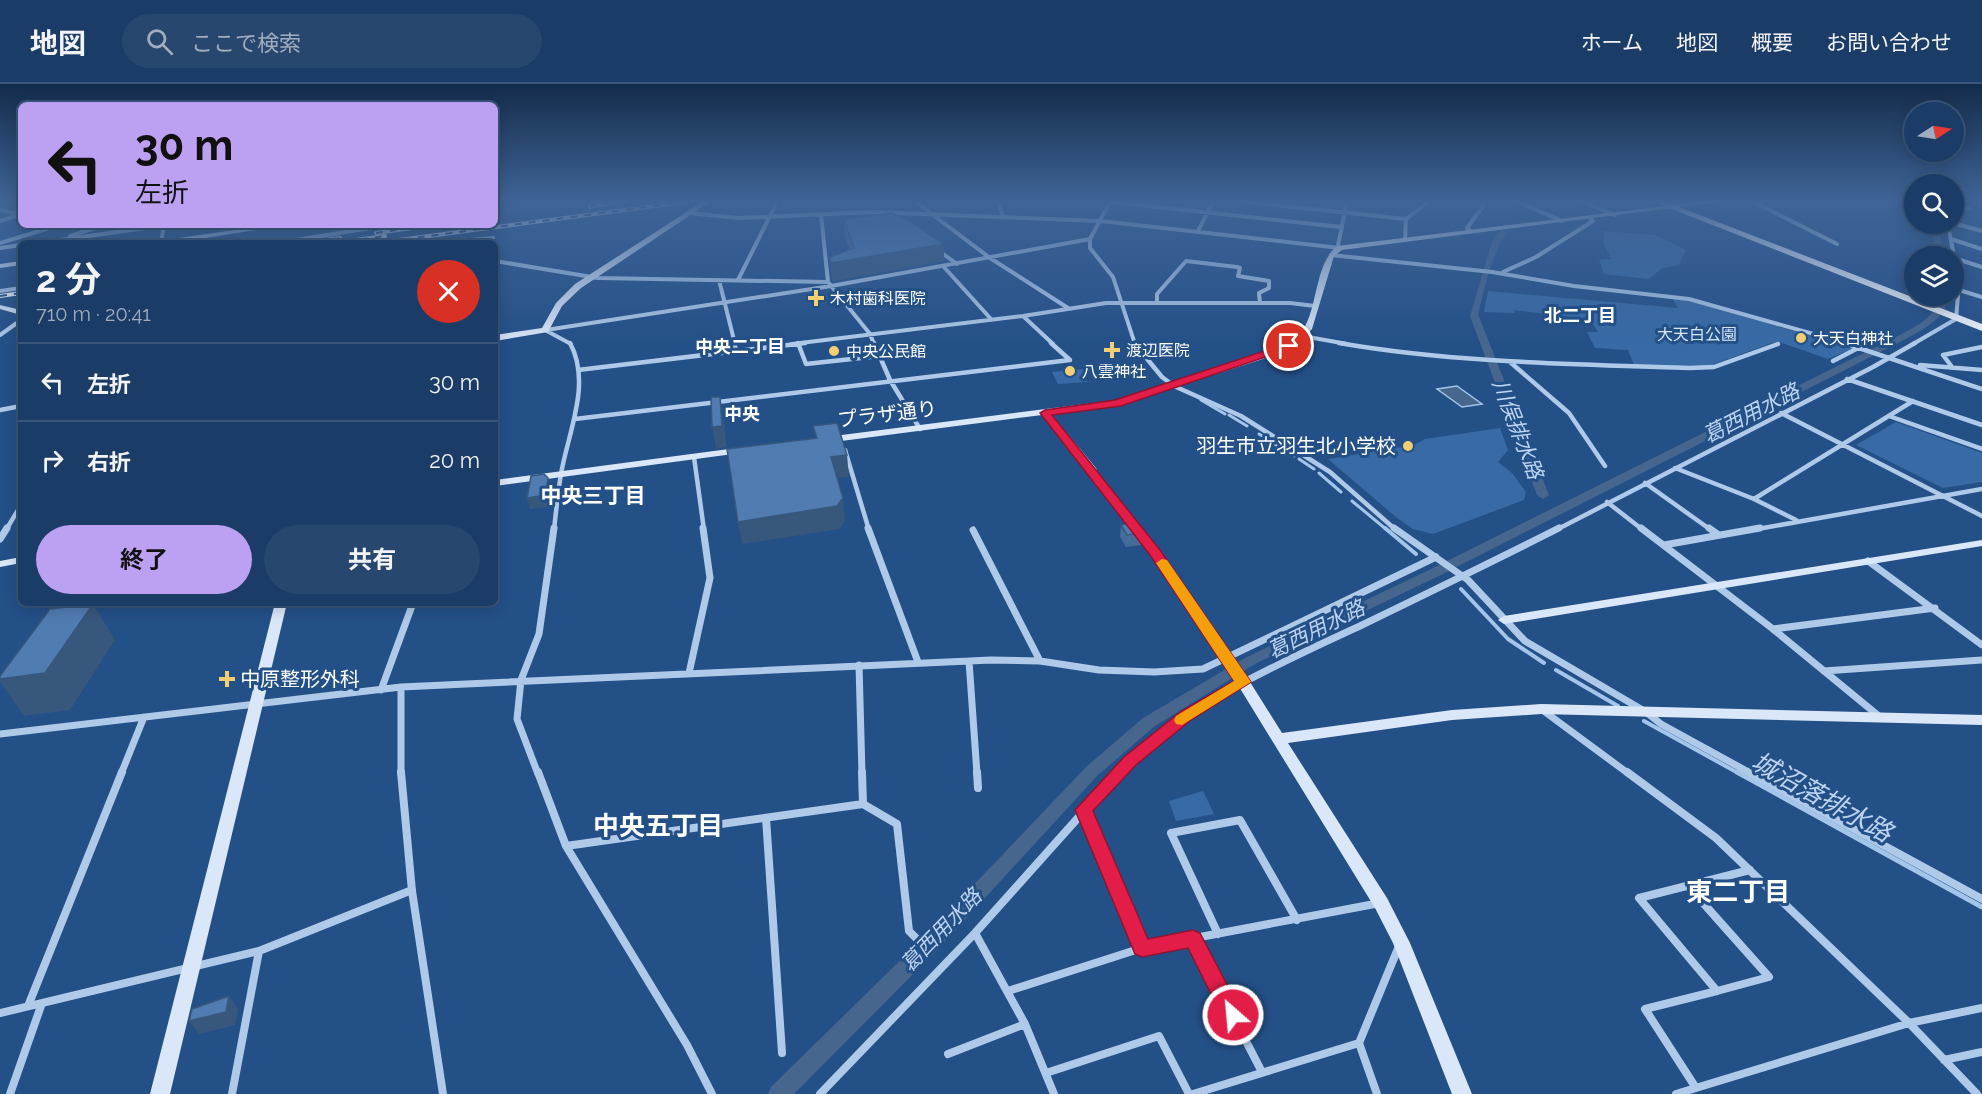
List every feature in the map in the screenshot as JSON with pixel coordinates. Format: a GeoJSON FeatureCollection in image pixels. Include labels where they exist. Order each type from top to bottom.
{"type":"FeatureCollection","features":[{"type":"Feature","properties":{"kind":"main road"},"geometry":{"type":"LineString","coordinates":[[1778,249],[1982,328]]}},
{"type":"Feature","properties":{"kind":"street"},"geometry":{"type":"LineString","coordinates":[[546,330],[550,317],[566,296],[634,249]]}},
{"type":"Feature","properties":{"kind":"street"},"geometry":{"type":"LineString","coordinates":[[738,280],[754,249]]}},
{"type":"Feature","properties":{"kind":"street"},"geometry":{"type":"LineString","coordinates":[[825,249],[829,284],[870,334],[890,380],[920,429]]}},
{"type":"Feature","properties":{"kind":"street"},"geometry":{"type":"LineString","coordinates":[[935,249],[957,264]]}},
{"type":"Feature","properties":{"kind":"street"},"geometry":{"type":"LineString","coordinates":[[978,249],[1068,308]]}},
{"type":"Feature","properties":{"kind":"street"},"geometry":{"type":"LineString","coordinates":[[498,338],[723,303],[1037,249]]}},
{"type":"Feature","properties":{"kind":"street"},"geometry":{"type":"LineString","coordinates":[[1091,249],[1113,277],[1129,333],[1139,351],[1162,377],[1174,386],[1220,404],[1330,472],[1388,524],[1461,575],[1525,641],[1546,655],[1646,712],[1661,724],[1982,899]]}},
{"type":"Feature","properties":{"kind":"street"},"geometry":{"type":"LineString","coordinates":[[1339,249],[1331,255],[1308,329],[1303,336],[1397,352],[1510,362],[1708,368],[1778,344]]}},
{"type":"Feature","properties":{"kind":"street"},"geometry":{"type":"LineString","coordinates":[[1331,255],[1499,272],[1509,271],[1547,249]]}},
{"type":"Feature","properties":{"kind":"street"},"geometry":{"type":"LineString","coordinates":[[1157,302],[1157,294],[1186,261],[1238,267],[1240,268],[1238,276],[1269,281],[1269,288],[1259,293],[1260,303]]}},
{"type":"Feature","properties":{"kind":"street"},"geometry":{"type":"LineString","coordinates":[[1964,261],[1982,267]]}},
{"type":"Feature","properties":{"kind":"street"},"geometry":{"type":"LineString","coordinates":[[498,262],[591,277],[829,284]]}},
{"type":"Feature","properties":{"kind":"street"},"geometry":{"type":"LineString","coordinates":[[0,266],[18,263]]}},
{"type":"Feature","properties":{"kind":"street"},"geometry":{"type":"LineString","coordinates":[[943,266],[991,319]]}},
{"type":"Feature","properties":{"kind":"street"},"geometry":{"type":"LineString","coordinates":[[1499,272],[1574,286],[1689,299],[1862,348],[1982,389]]}},
{"type":"Feature","properties":{"kind":"street"},"geometry":{"type":"LineString","coordinates":[[719,280],[736,350]]}},
{"type":"Feature","properties":{"kind":"street"},"geometry":{"type":"LineString","coordinates":[[0,291],[18,288]]}},
{"type":"Feature","properties":{"kind":"street"},"geometry":{"type":"LineString","coordinates":[[1964,292],[1982,297]]}},
{"type":"Feature","properties":{"kind":"street"},"geometry":{"type":"LineString","coordinates":[[578,370],[1121,302],[1260,303],[1315,306]]}},
{"type":"Feature","properties":{"kind":"street"},"geometry":{"type":"LineString","coordinates":[[820,1094],[975,933],[1083,810],[1130,761],[1177,724],[1242,680],[1646,483],[1847,378],[1954,318],[1959,306]]}},
{"type":"Feature","properties":{"kind":"street"},"geometry":{"type":"LineString","coordinates":[[0,307],[18,312]]}},
{"type":"Feature","properties":{"kind":"street"},"geometry":{"type":"LineString","coordinates":[[575,419],[1070,360],[1023,316]]}},
{"type":"Feature","properties":{"kind":"street"},"geometry":{"type":"LineString","coordinates":[[0,335],[18,322]]}},
{"type":"Feature","properties":{"kind":"street"},"geometry":{"type":"LineString","coordinates":[[546,330],[569,341],[575,352],[578,370],[575,419],[561,473],[543,614],[539,634],[521,680],[517,719],[566,846],[687,1045],[712,1094]]}},
{"type":"Feature","properties":{"kind":"street","name":"プラザ通り"},"geometry":{"type":"LineString","coordinates":[[810,441],[1117,403],[1281,350],[1303,336]]}},
{"type":"Feature","properties":{"kind":"street"},"geometry":{"type":"LineString","coordinates":[[798,342],[806,364],[879,356]]}},
{"type":"Feature","properties":{"kind":"street"},"geometry":{"type":"LineString","coordinates":[[1952,367],[1943,355],[1982,347]]}},
{"type":"Feature","properties":{"kind":"street"},"geometry":{"type":"LineString","coordinates":[[1833,361],[1862,348]]}},
{"type":"Feature","properties":{"kind":"street"},"geometry":{"type":"LineString","coordinates":[[1510,362],[1569,413],[1605,466]]}},
{"type":"Feature","properties":{"kind":"street"},"geometry":{"type":"LineString","coordinates":[[1917,366],[1982,370]]}},
{"type":"Feature","properties":{"kind":"street"},"geometry":{"type":"LineString","coordinates":[[1847,378],[1982,425]]}},
{"type":"Feature","properties":{"kind":"street"},"geometry":{"type":"LineString","coordinates":[[1754,499],[1913,401]]}},
{"type":"Feature","properties":{"kind":"street"},"geometry":{"type":"LineString","coordinates":[[0,410],[18,407]]}},
{"type":"Feature","properties":{"kind":"street"},"geometry":{"type":"LineString","coordinates":[[1045,413],[1155,553],[1242,680],[1381,903],[1401,943],[1462,1094]]}},
{"type":"Feature","properties":{"kind":"street"},"geometry":{"type":"LineString","coordinates":[[1781,413],[1982,516]]}},
{"type":"Feature","properties":{"kind":"street"},"geometry":{"type":"LineString","coordinates":[[1889,416],[1982,449]]}},
{"type":"Feature","properties":{"kind":"street"},"geometry":{"type":"LineString","coordinates":[[842,438],[875,551],[918,662]]}},
{"type":"Feature","properties":{"kind":"street"},"geometry":{"type":"LineString","coordinates":[[498,483],[758,448]]}},
{"type":"Feature","properties":{"kind":"street"},"geometry":{"type":"LineString","coordinates":[[689,673],[710,578],[694,457]]}},
{"type":"Feature","properties":{"kind":"street"},"geometry":{"type":"LineString","coordinates":[[1675,468],[1754,499],[1797,520]]}},
{"type":"Feature","properties":{"kind":"street"},"geometry":{"type":"LineString","coordinates":[[1646,483],[1719,535]]}},
{"type":"Feature","properties":{"kind":"street"},"geometry":{"type":"LineString","coordinates":[[1664,545],[1982,489]]}},
{"type":"Feature","properties":{"kind":"street"},"geometry":{"type":"LineString","coordinates":[[1607,502],[1773,629],[1881,717]]}},
{"type":"Feature","properties":{"kind":"street"},"geometry":{"type":"LineString","coordinates":[[0,539],[18,510]]}},
{"type":"Feature","properties":{"kind":"street"},"geometry":{"type":"LineString","coordinates":[[973,530],[1040,661]]}},
{"type":"Feature","properties":{"kind":"street"},"geometry":{"type":"LineString","coordinates":[[1504,620],[1982,543]]}},
{"type":"Feature","properties":{"kind":"street"},"geometry":{"type":"LineString","coordinates":[[0,734],[401,687],[521,680],[969,661],[1040,661],[1099,670],[1154,672],[1203,669],[1438,559]]}},
{"type":"Feature","properties":{"kind":"street"},"geometry":{"type":"LineString","coordinates":[[0,564],[18,561]]}},
{"type":"Feature","properties":{"kind":"street"},"geometry":{"type":"LineString","coordinates":[[1868,561],[1935,608],[1982,645]]}},
{"type":"Feature","properties":{"kind":"street"},"geometry":{"type":"LineString","coordinates":[[160,1094],[280,606]]}},
{"type":"Feature","properties":{"kind":"street"},"geometry":{"type":"LineString","coordinates":[[381,690],[412,606]]}},
{"type":"Feature","properties":{"kind":"street"},"geometry":{"type":"LineString","coordinates":[[1773,629],[1935,608]]}},
{"type":"Feature","properties":{"kind":"street"},"geometry":{"type":"LineString","coordinates":[[1823,671],[1982,660]]}},
{"type":"Feature","properties":{"kind":"street"},"geometry":{"type":"LineString","coordinates":[[969,661],[978,788]]}},
{"type":"Feature","properties":{"kind":"street"},"geometry":{"type":"LineString","coordinates":[[859,665],[863,804]]}},
{"type":"Feature","properties":{"kind":"street"},"geometry":{"type":"LineString","coordinates":[[401,687],[398,735],[412,890],[443,1094]]}},
{"type":"Feature","properties":{"kind":"street"},"geometry":{"type":"LineString","coordinates":[[1279,740],[1452,715],[1540,709],[1982,720]]}},
{"type":"Feature","properties":{"kind":"street"},"geometry":{"type":"LineString","coordinates":[[1540,709],[1716,838],[1909,1023],[1977,1094]]}},
{"type":"Feature","properties":{"kind":"street"},"geometry":{"type":"LineString","coordinates":[[28,1006],[144,717]]}},
{"type":"Feature","properties":{"kind":"street"},"geometry":{"type":"LineString","coordinates":[[566,846],[863,804],[897,824],[909,932],[916,938]]}},
{"type":"Feature","properties":{"kind":"street"},"geometry":{"type":"LineString","coordinates":[[1083,810],[1142,948]]}},
{"type":"Feature","properties":{"kind":"street"},"geometry":{"type":"LineString","coordinates":[[766,818],[782,1053]]}},
{"type":"Feature","properties":{"kind":"street"},"geometry":{"type":"LineString","coordinates":[[1218,934],[1171,833],[1240,820],[1297,920]]}},
{"type":"Feature","properties":{"kind":"street"},"geometry":{"type":"LineString","coordinates":[[1717,991],[1639,898],[1750,870]]}},
{"type":"Feature","properties":{"kind":"street"},"geometry":{"type":"LineString","coordinates":[[1688,886],[1769,977],[1645,1010],[1696,1088]]}},
{"type":"Feature","properties":{"kind":"street"},"geometry":{"type":"LineString","coordinates":[[0,1012],[259,951],[412,890]]}},
{"type":"Feature","properties":{"kind":"street"},"geometry":{"type":"LineString","coordinates":[[1008,991],[1142,948],[1381,903]]}},
{"type":"Feature","properties":{"kind":"street"},"geometry":{"type":"LineString","coordinates":[[975,933],[1025,1024],[1054,1094]]}},
{"type":"Feature","properties":{"kind":"street"},"geometry":{"type":"LineString","coordinates":[[1193,939],[1262,1072]]}},
{"type":"Feature","properties":{"kind":"street"},"geometry":{"type":"LineString","coordinates":[[1377,1094],[1359,1042],[1401,943]]}},
{"type":"Feature","properties":{"kind":"street"},"geometry":{"type":"LineString","coordinates":[[232,1094],[259,951]]}},
{"type":"Feature","properties":{"kind":"street"},"geometry":{"type":"LineString","coordinates":[[10,1094],[42,1003]]}},
{"type":"Feature","properties":{"kind":"street"},"geometry":{"type":"LineString","coordinates":[[1676,1094],[1909,1023],[1982,1008]]}},
{"type":"Feature","properties":{"kind":"street"},"geometry":{"type":"LineString","coordinates":[[948,1054],[1025,1024]]}},
{"type":"Feature","properties":{"kind":"street"},"geometry":{"type":"LineString","coordinates":[[1046,1073],[1159,1036],[1191,1094],[1359,1042]]}},
{"type":"Feature","properties":{"kind":"street"},"geometry":{"type":"LineString","coordinates":[[1944,1060],[1982,1052]]}},
{"type":"Feature","properties":{"kind":"green space"},"geometry":{"type":"Polygon","coordinates":[[[1606,249],[1686,250],[1679,265],[1662,268],[1649,279],[1604,274],[1599,260],[1612,259],[1606,249]]]}},
{"type":"Feature","properties":{"kind":"green space","name":"大天白公園"},"geometry":{"type":"Polygon","coordinates":[[[1488,291],[1678,308],[1671,296],[1854,348],[1828,359],[1779,342],[1706,367],[1634,365],[1628,350],[1595,348],[1587,332],[1598,332],[1592,323],[1580,321],[1578,318],[1514,310],[1515,313],[1484,312],[1488,291]]]}},
{"type":"Feature","properties":{"kind":"green space"},"geometry":{"type":"Polygon","coordinates":[[[1084,369],[1087,382],[1058,384],[1052,372],[1084,369]]]}},
{"type":"Feature","properties":{"kind":"green space"},"geometry":{"type":"Polygon","coordinates":[[[1896,422],[1982,453],[1982,482],[1943,488],[1856,445],[1896,422]]]}},
{"type":"Feature","properties":{"kind":"green space"},"geometry":{"type":"Polygon","coordinates":[[[1500,428],[1508,450],[1498,462],[1512,473],[1526,492],[1524,500],[1433,534],[1413,529],[1397,518],[1328,459],[1414,445],[1425,439],[1500,428]]]}},
{"type":"Feature","properties":{"kind":"green space"},"geometry":{"type":"Polygon","coordinates":[[[1203,791],[1214,814],[1176,821],[1169,801],[1203,791]]]}},
{"type":"Feature","properties":{"kind":"shaded area"},"geometry":{"type":"Polygon","coordinates":[[[1457,386],[1482,404],[1462,407],[1437,389],[1457,386]]]}},
{"type":"Feature","properties":{"kind":"building"},"geometry":{"type":"Polygon","coordinates":[[[851,249],[913,249],[831,263],[830,257],[851,249]]]}},
{"type":"Feature","properties":{"kind":"building"},"geometry":{"type":"Polygon","coordinates":[[[711,397],[720,397],[722,426],[712,427],[711,397]]]}},
{"type":"Feature","properties":{"kind":"building"},"geometry":{"type":"Polygon","coordinates":[[[837,423],[847,455],[831,457],[843,498],[837,506],[738,522],[727,449],[817,438],[813,426],[837,423]]]}},
{"type":"Feature","properties":{"kind":"building"},"geometry":{"type":"Polygon","coordinates":[[[544,474],[548,478],[546,495],[527,498],[531,476],[544,474]]]}},
{"type":"Feature","properties":{"kind":"building"},"geometry":{"type":"Polygon","coordinates":[[[1134,522],[1142,533],[1127,535],[1121,525],[1134,522]]]}},
{"type":"Feature","properties":{"kind":"building"},"geometry":{"type":"Polygon","coordinates":[[[92,606],[45,673],[0,679],[0,676],[50,609],[92,606]]]}},
{"type":"Feature","properties":{"kind":"building"},"geometry":{"type":"Polygon","coordinates":[[[229,996],[226,1012],[189,1021],[192,1009],[229,996]]]}},
{"type":"Feature","properties":{"kind":"waterway","name":"川俣排水路"},"geometry":{"type":"LineString","coordinates":[[1487,269],[1494,249]]}},
{"type":"Feature","properties":{"kind":"waterway","name":"川俣排水路"},"geometry":{"type":"LineString","coordinates":[[1475,313],[1486,272]]}},
{"type":"Feature","properties":{"kind":"waterway","name":"葛西用水路"},"geometry":{"type":"LineString","coordinates":[[779,1094],[932,942],[1092,771],[1149,722],[1250,661],[1436,572],[1901,338],[1935,316],[1942,306]]}},
{"type":"Feature","properties":{"kind":"waterway","name":"川俣排水路"},"geometry":{"type":"LineString","coordinates":[[1475,316],[1491,360]]}},
{"type":"Feature","properties":{"kind":"waterway","name":"川俣排水路"},"geometry":{"type":"LineString","coordinates":[[1492,363],[1543,495]]}},
{"type":"Feature","properties":{"kind":"waterway","name":"城沼落排水路"},"geometry":{"type":"LineString","coordinates":[[1201,400],[1225,414]]}},
{"type":"Feature","properties":{"kind":"waterway","name":"城沼落排水路"},"geometry":{"type":"LineString","coordinates":[[1229,415],[1247,426]]}},
{"type":"Feature","properties":{"kind":"waterway","name":"城沼落排水路"},"geometry":{"type":"LineString","coordinates":[[1259,434],[1269,440]]}},
{"type":"Feature","properties":{"kind":"waterway","name":"城沼落排水路"},"geometry":{"type":"LineString","coordinates":[[1273,443],[1294,456]]}},
{"type":"Feature","properties":{"kind":"waterway","name":"城沼落排水路"},"geometry":{"type":"LineString","coordinates":[[1299,459],[1314,469]]}},
{"type":"Feature","properties":{"kind":"waterway","name":"城沼落排水路"},"geometry":{"type":"LineString","coordinates":[[1319,473],[1341,492]]}},
{"type":"Feature","properties":{"kind":"waterway","name":"城沼落排水路"},"geometry":{"type":"LineString","coordinates":[[1352,501],[1387,530]]}},
{"type":"Feature","properties":{"kind":"waterway","name":"城沼落排水路"},"geometry":{"type":"LineString","coordinates":[[1385,528],[1416,554]]}},
{"type":"Feature","properties":{"kind":"waterway","name":"城沼落排水路"},"geometry":{"type":"LineString","coordinates":[[1461,589],[1508,639],[1544,663]]}},
{"type":"Feature","properties":{"kind":"waterway","name":"城沼落排水路"},"geometry":{"type":"LineString","coordinates":[[1556,670],[1618,706]]}},
{"type":"Feature","properties":{"kind":"waterway","name":"城沼落排水路"},"geometry":{"type":"LineString","coordinates":[[1644,721],[1740,774]]}},
{"type":"Feature","properties":{"kind":"waterway","name":"城沼落排水路"},"geometry":{"type":"LineString","coordinates":[[1737,772],[1982,907]]}},
{"type":"Feature","properties":{"kind":"railway"},"geometry":{"type":"LineString","coordinates":[[0,296],[18,293]]}},
{"type":"Feature","properties":{"kind":"slow traffic"},"geometry":{"type":"LineString","coordinates":[[1162,563],[1243,682],[1182,720]]}},
{"type":"Feature","properties":{"kind":"place","name":"木村歯科医院"},"geometry":{"type":"Point","coordinates":[816,298]}},
{"type":"Feature","properties":{"kind":"place","name":"大天白神社"},"geometry":{"type":"Point","coordinates":[1801,338]}},
{"type":"Feature","properties":{"kind":"place","name":"渡辺医院"},"geometry":{"type":"Point","coordinates":[1112,350]}},
{"type":"Feature","properties":{"kind":"place","name":"中央公民館"},"geometry":{"type":"Point","coordinates":[834,351]}},
{"type":"Feature","properties":{"kind":"place","name":"八雲神社"},"geometry":{"type":"Point","coordinates":[1070,371]}},
{"type":"Feature","properties":{"kind":"place","name":"羽生市立羽生北小学校"},"geometry":{"type":"Point","coordinates":[1408,446]}},
{"type":"Feature","properties":{"kind":"place","name":"中原整形外科"},"geometry":{"type":"Point","coordinates":[227,679]}},
{"type":"Feature","properties":{"kind":"district","name":"北二丁目"},"geometry":{"type":"Point","coordinates":[1580,315]}},
{"type":"Feature","properties":{"kind":"district","name":"中央二丁目"},"geometry":{"type":"Point","coordinates":[740,346]}},
{"type":"Feature","properties":{"kind":"district","name":"中央"},"geometry":{"type":"Point","coordinates":[742,413]}},
{"type":"Feature","properties":{"kind":"district","name":"中央三丁目"},"geometry":{"type":"Point","coordinates":[593,495]}},
{"type":"Feature","properties":{"kind":"district","name":"中央五丁目"},"geometry":{"type":"Point","coordinates":[658,826]}},
{"type":"Feature","properties":{"kind":"district","name":"東二丁目"},"geometry":{"type":"Point","coordinates":[1738,892]}},
{"type":"Feature","properties":{"kind":"route"},"geometry":{"type":"LineString","coordinates":[[1233,1015],[1193,939],[1142,948],[1083,810],[1130,761],[1186,716],[1243,682],[1155,553],[1045,413],[1117,403],[1289,346]]}}]}
